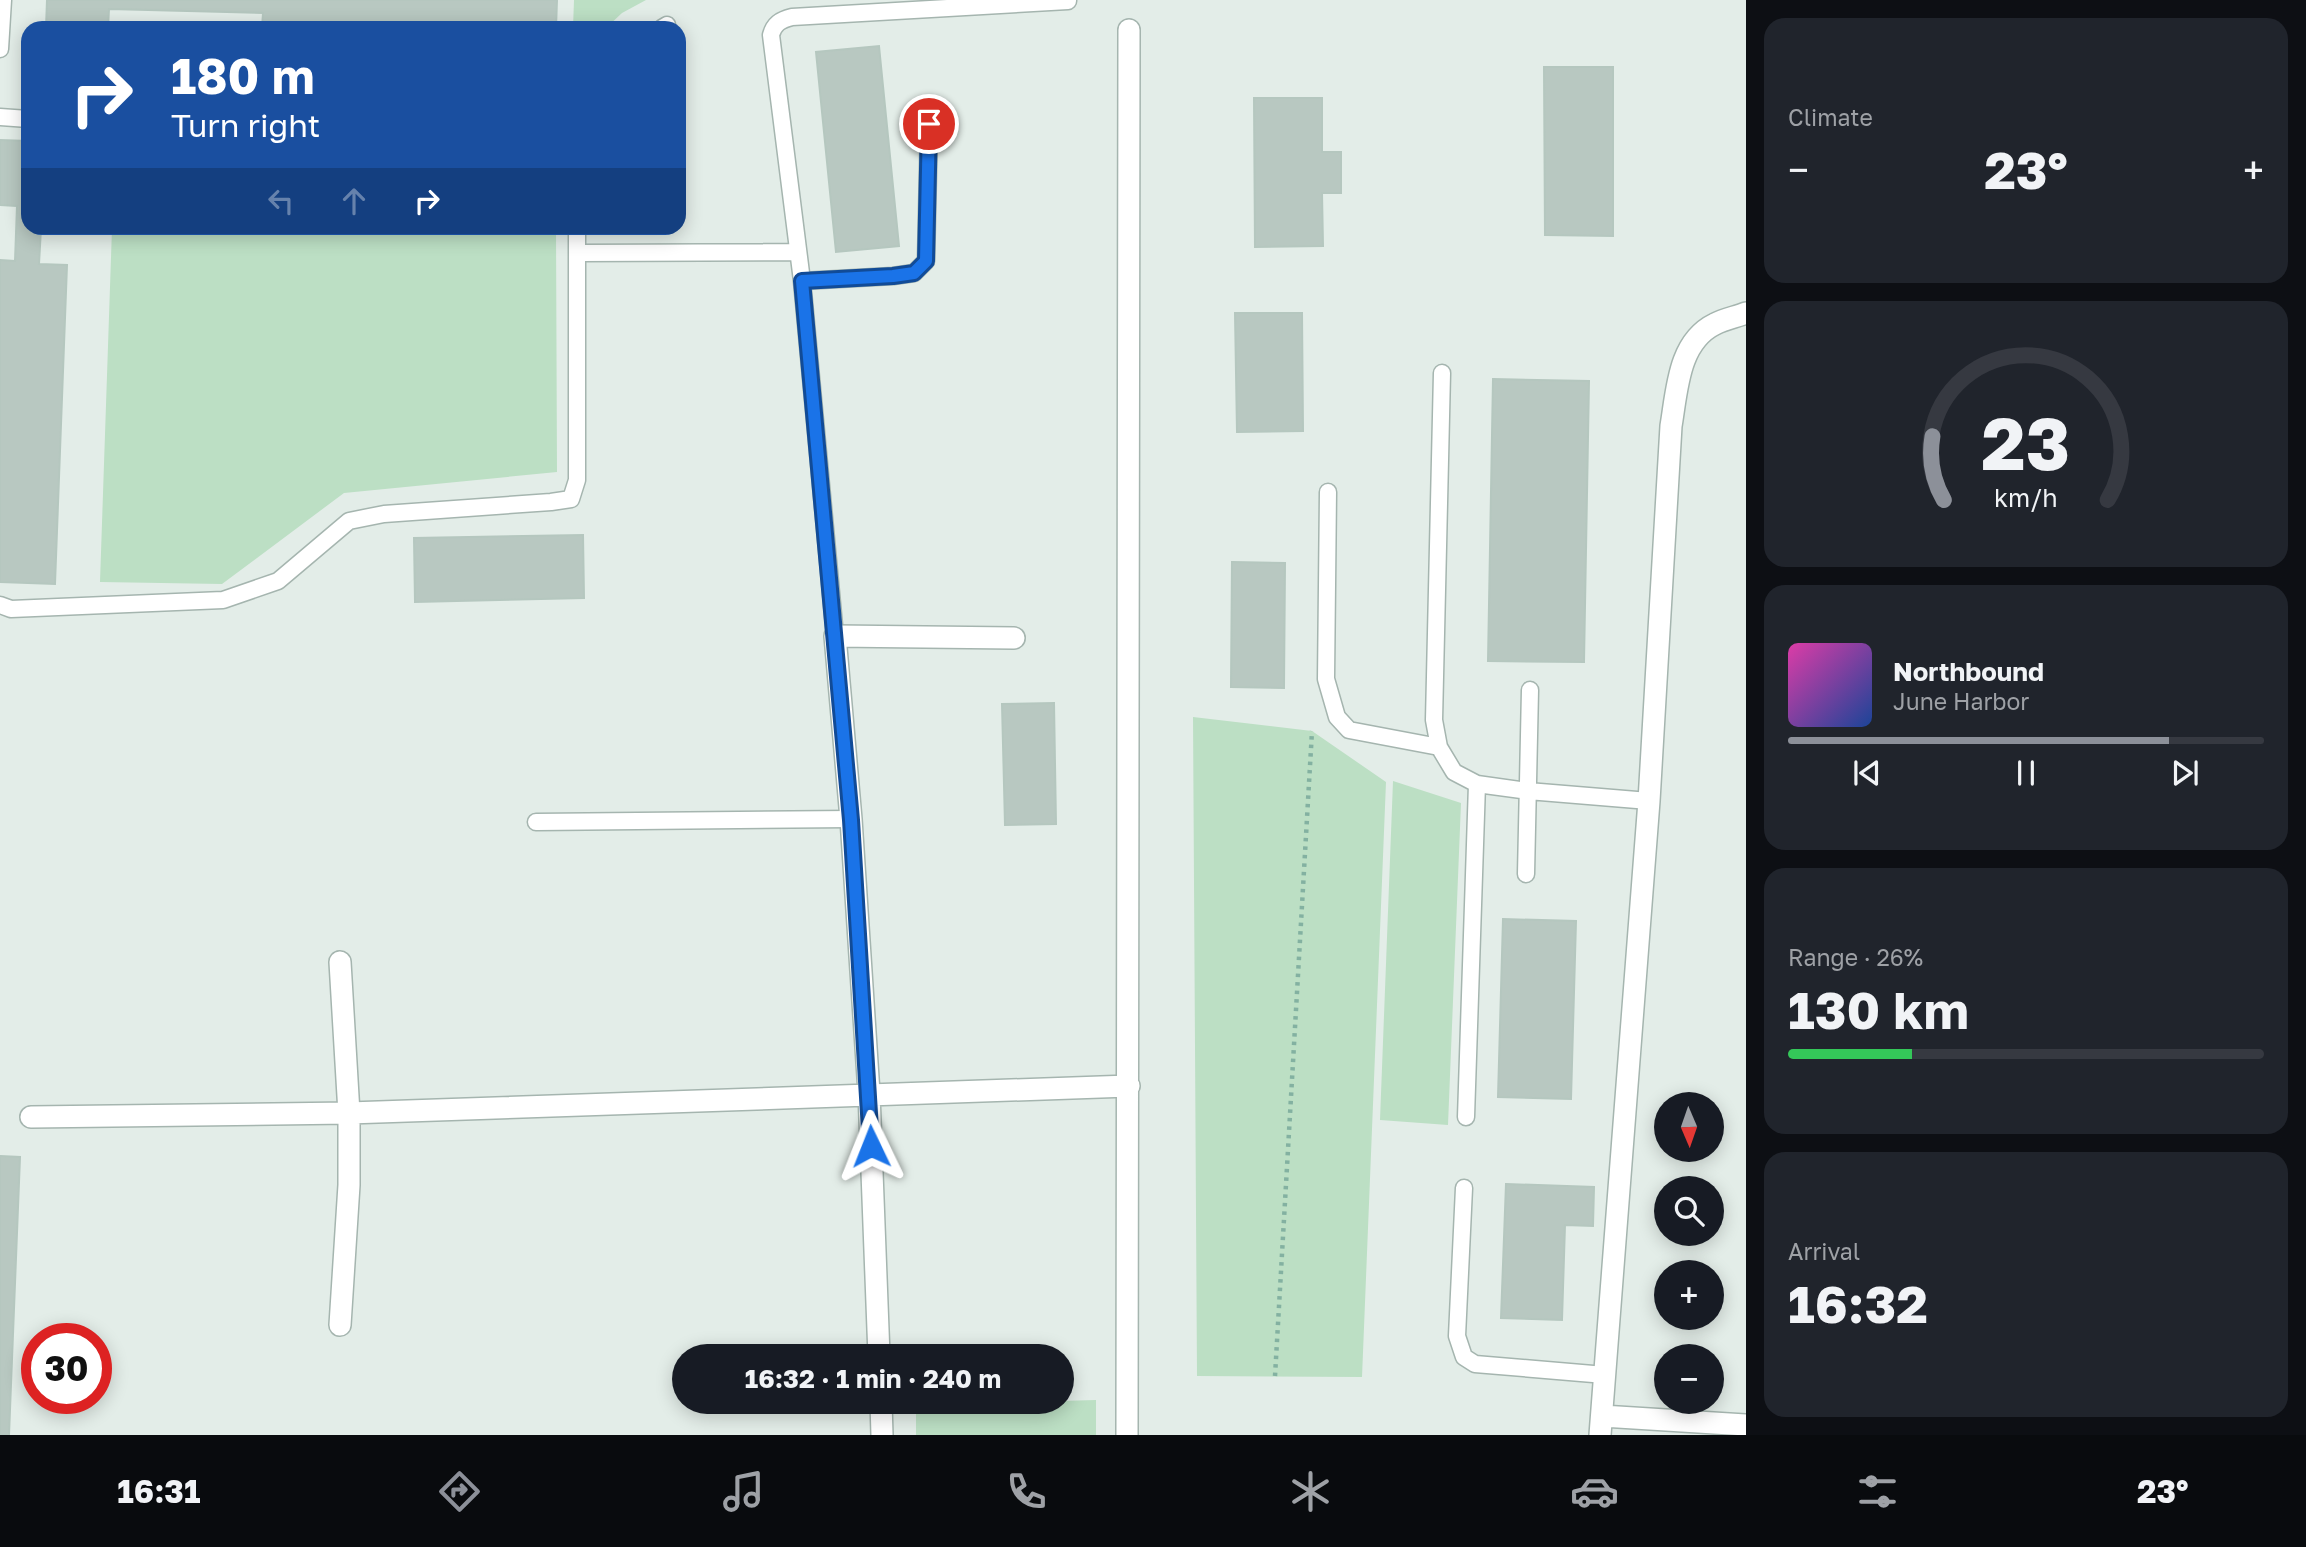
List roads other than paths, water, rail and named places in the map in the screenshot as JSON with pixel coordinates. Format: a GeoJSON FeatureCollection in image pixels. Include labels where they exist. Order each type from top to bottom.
{"type":"FeatureCollection","features":[{"type":"Feature","properties":{"kind":"street"},"geometry":{"type":"LineString","coordinates":[[1127,1435],[1129,30]]}},
{"type":"Feature","properties":{"kind":"street"},"geometry":{"type":"LineString","coordinates":[[1746,313],[1713,324],[1691,345],[1681,370],[1671,426],[1649,801],[1601,1425],[1746,1425]]}},
{"type":"Feature","properties":{"kind":"street"},"geometry":{"type":"LineString","coordinates":[[879,1344],[869,1093],[851,820],[835,636],[1014,638]]}},
{"type":"Feature","properties":{"kind":"street"},"geometry":{"type":"LineString","coordinates":[[340,962],[349,1113],[349,1185],[340,1325]]}},
{"type":"Feature","properties":{"kind":"street"},"geometry":{"type":"LineString","coordinates":[[31,1118],[349,1113],[1129,1086]]}},
{"type":"Feature","properties":{"kind":"street"},"geometry":{"type":"LineString","coordinates":[[881,1414],[882,1435]]}},
{"type":"Feature","properties":{"kind":"lane"},"geometry":{"type":"LineString","coordinates":[[0,49],[3,0]]}},
{"type":"Feature","properties":{"kind":"lane"},"geometry":{"type":"LineString","coordinates":[[835,636],[802,281],[771,35],[773,27],[782,19],[792,18],[1068,1]]}},
{"type":"Feature","properties":{"kind":"lane"},"geometry":{"type":"LineString","coordinates":[[0,117],[21,118]]}},
{"type":"Feature","properties":{"kind":"lane"},"geometry":{"type":"LineString","coordinates":[[802,281],[904,275],[914,273],[926,261],[929,124]]}},
{"type":"Feature","properties":{"kind":"lane"},"geometry":{"type":"LineString","coordinates":[[0,606],[10,609],[223,600],[278,581],[349,521],[384,514],[571,499],[577,480],[578,235]]}},
{"type":"Feature","properties":{"kind":"lane"},"geometry":{"type":"LineString","coordinates":[[579,253],[798,252]]}},
{"type":"Feature","properties":{"kind":"lane"},"geometry":{"type":"LineString","coordinates":[[1442,373],[1434,720],[1439,747],[1454,772],[1477,784],[1528,792],[1649,801]]}},
{"type":"Feature","properties":{"kind":"lane"},"geometry":{"type":"LineString","coordinates":[[1328,492],[1326,679],[1337,717],[1349,730],[1439,747]]}},
{"type":"Feature","properties":{"kind":"lane"},"geometry":{"type":"LineString","coordinates":[[1526,874],[1530,690]]}},
{"type":"Feature","properties":{"kind":"lane"},"geometry":{"type":"LineString","coordinates":[[1466,1117],[1477,784]]}},
{"type":"Feature","properties":{"kind":"lane"},"geometry":{"type":"LineString","coordinates":[[536,822],[851,820]]}},
{"type":"Feature","properties":{"kind":"lane"},"geometry":{"type":"LineString","coordinates":[[1464,1188],[1457,1336],[1464,1357],[1475,1364],[1605,1375]]}}]}
